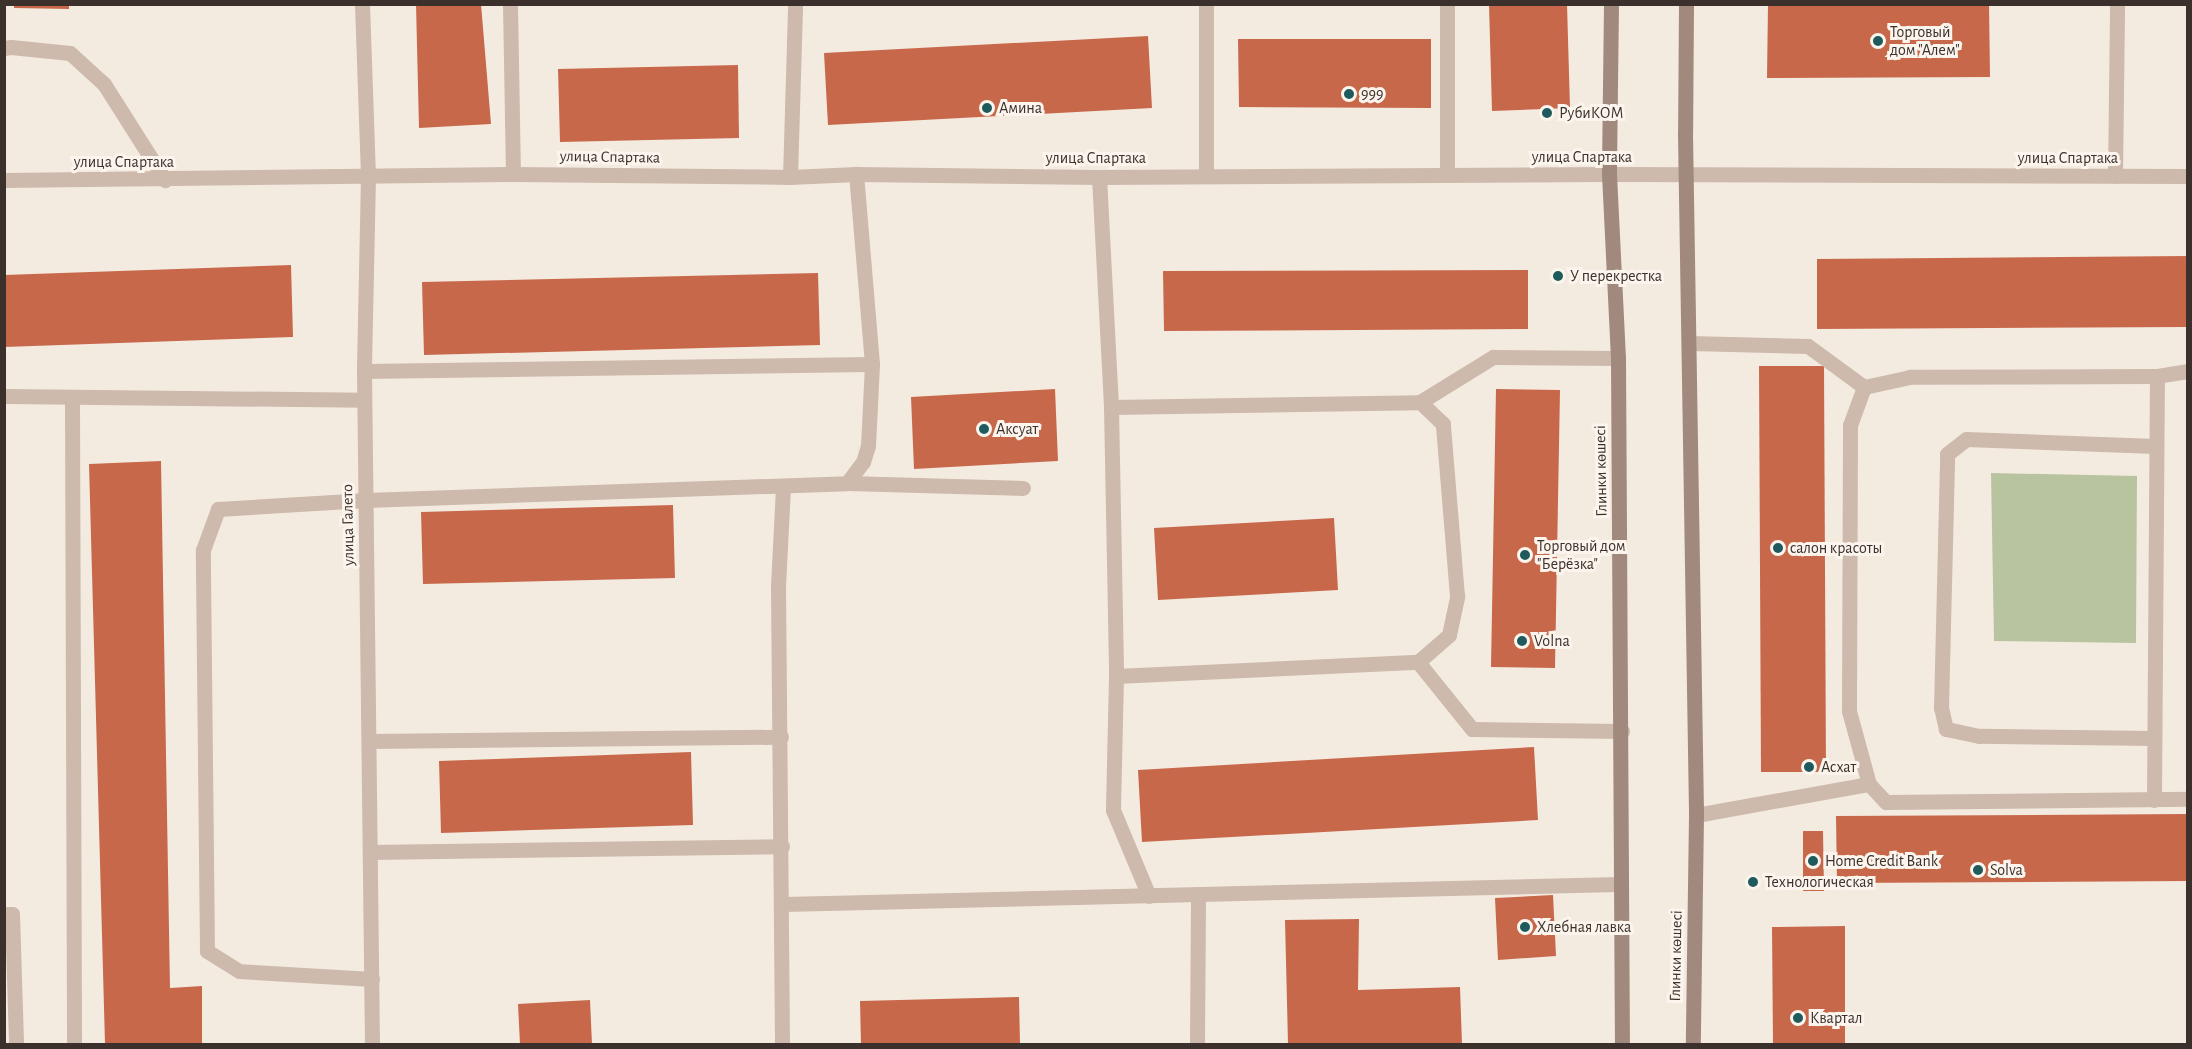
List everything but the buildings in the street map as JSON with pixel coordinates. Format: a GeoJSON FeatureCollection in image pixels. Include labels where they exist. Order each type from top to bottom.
{"type":"FeatureCollection","features":[{"type":"Feature","properties":{"kind":"main road","name":"Глинки көшесі"},"geometry":{"type":"LineString","coordinates":[[1611,4],[1609,174],[1618,358],[1622,731],[1619,884],[1622,1044]]}},
{"type":"Feature","properties":{"kind":"main road","name":"Глинки көшесі"},"geometry":{"type":"LineString","coordinates":[[1686,4],[1686,176],[1696,815],[1693,1044]]}},
{"type":"Feature","properties":{"kind":"street","name":"улица Галето"},"geometry":{"type":"LineString","coordinates":[[362,4],[368,176],[364,400],[372,1044]]}},
{"type":"Feature","properties":{"kind":"street"},"geometry":{"type":"LineString","coordinates":[[510,4],[513,174]]}},
{"type":"Feature","properties":{"kind":"street"},"geometry":{"type":"LineString","coordinates":[[790,177],[795,4]]}},
{"type":"Feature","properties":{"kind":"street"},"geometry":{"type":"LineString","coordinates":[[1206,4],[1206,175]]}},
{"type":"Feature","properties":{"kind":"street"},"geometry":{"type":"LineString","coordinates":[[1447,4],[1447,175]]}},
{"type":"Feature","properties":{"kind":"street"},"geometry":{"type":"LineString","coordinates":[[2115,176],[2117,4]]}},
{"type":"Feature","properties":{"kind":"street"},"geometry":{"type":"LineString","coordinates":[[4,48],[70,53],[104,84],[165,180]]}},
{"type":"Feature","properties":{"kind":"street","name":"улица Спартака"},"geometry":{"type":"LineString","coordinates":[[4,180],[165,180],[513,174],[790,177],[856,174],[1099,177],[1609,174],[2187,177]]}},
{"type":"Feature","properties":{"kind":"street"},"geometry":{"type":"LineString","coordinates":[[847,483],[863,462],[868,446],[872,364],[856,174]]}},
{"type":"Feature","properties":{"kind":"street"},"geometry":{"type":"LineString","coordinates":[[1099,177],[1111,407],[1116,676],[1113,810],[1149,896]]}},
{"type":"Feature","properties":{"kind":"street"},"geometry":{"type":"LineString","coordinates":[[1689,343],[1808,346],[1864,387],[1910,377],[2157,376],[2187,371]]}},
{"type":"Feature","properties":{"kind":"street"},"geometry":{"type":"LineString","coordinates":[[1111,407],[1420,402],[1492,357],[1618,358]]}},
{"type":"Feature","properties":{"kind":"street"},"geometry":{"type":"LineString","coordinates":[[364,370],[872,364]]}},
{"type":"Feature","properties":{"kind":"street"},"geometry":{"type":"LineString","coordinates":[[2154,800],[2157,376]]}},
{"type":"Feature","properties":{"kind":"street"},"geometry":{"type":"LineString","coordinates":[[1864,387],[1850,425],[1849,711],[1869,784],[1886,802],[2187,799]]}},
{"type":"Feature","properties":{"kind":"street"},"geometry":{"type":"LineString","coordinates":[[4,396],[364,400]]}},
{"type":"Feature","properties":{"kind":"street"},"geometry":{"type":"LineString","coordinates":[[72,397],[74,1044]]}},
{"type":"Feature","properties":{"kind":"street"},"geometry":{"type":"LineString","coordinates":[[1116,676],[1418,662],[1449,635],[1457,596],[1443,424],[1420,402]]}},
{"type":"Feature","properties":{"kind":"street"},"geometry":{"type":"LineString","coordinates":[[2154,738],[1979,736],[1946,729],[1941,708],[1947,454],[1966,439],[2156,446]]}},
{"type":"Feature","properties":{"kind":"street"},"geometry":{"type":"LineString","coordinates":[[372,979],[239,971],[207,951],[203,550],[218,509],[366,500],[847,483],[1023,488]]}},
{"type":"Feature","properties":{"kind":"street"},"geometry":{"type":"LineString","coordinates":[[782,1044],[783,904],[778,586],[783,486]]}},
{"type":"Feature","properties":{"kind":"street"},"geometry":{"type":"LineString","coordinates":[[1418,662],[1472,729],[1622,731]]}},
{"type":"Feature","properties":{"kind":"street"},"geometry":{"type":"LineString","coordinates":[[369,741],[781,737]]}},
{"type":"Feature","properties":{"kind":"street"},"geometry":{"type":"LineString","coordinates":[[1696,815],[1869,784]]}},
{"type":"Feature","properties":{"kind":"street"},"geometry":{"type":"LineString","coordinates":[[370,852],[782,846]]}},
{"type":"Feature","properties":{"kind":"street"},"geometry":{"type":"LineString","coordinates":[[783,904],[1619,884]]}},
{"type":"Feature","properties":{"kind":"street"},"geometry":{"type":"LineString","coordinates":[[1197,1044],[1198,895]]}},
{"type":"Feature","properties":{"kind":"street"},"geometry":{"type":"LineString","coordinates":[[4,914],[12,914],[16,1044]]}},
{"type":"Feature","properties":{"kind":"green space"},"geometry":{"type":"Polygon","coordinates":[[[1991,473],[2137,476],[2136,643],[1994,641],[1991,473]]]}},
{"type":"Feature","properties":{"kind":"place","name":"Торговый дом \"Алем\""},"geometry":{"type":"Point","coordinates":[1878,41]}},
{"type":"Feature","properties":{"kind":"place","name":"999"},"geometry":{"type":"Point","coordinates":[1349,94]}},
{"type":"Feature","properties":{"kind":"place","name":"Амина"},"geometry":{"type":"Point","coordinates":[987,108]}},
{"type":"Feature","properties":{"kind":"place","name":"РубиКОМ"},"geometry":{"type":"Point","coordinates":[1547,113]}},
{"type":"Feature","properties":{"kind":"place","name":"У перекрестка"},"geometry":{"type":"Point","coordinates":[1558,276]}},
{"type":"Feature","properties":{"kind":"place","name":"Аксуат"},"geometry":{"type":"Point","coordinates":[984,429]}},
{"type":"Feature","properties":{"kind":"place","name":"салон красоты"},"geometry":{"type":"Point","coordinates":[1778,548]}},
{"type":"Feature","properties":{"kind":"place","name":"Торговый дом \"Берёзка\""},"geometry":{"type":"Point","coordinates":[1525,555]}},
{"type":"Feature","properties":{"kind":"place","name":"Volna"},"geometry":{"type":"Point","coordinates":[1522,641]}},
{"type":"Feature","properties":{"kind":"place","name":"Асхат"},"geometry":{"type":"Point","coordinates":[1809,767]}},
{"type":"Feature","properties":{"kind":"place","name":"Home Credit Bank"},"geometry":{"type":"Point","coordinates":[1813,861]}},
{"type":"Feature","properties":{"kind":"place","name":"Solva"},"geometry":{"type":"Point","coordinates":[1978,870]}},
{"type":"Feature","properties":{"kind":"place","name":"Технологическая"},"geometry":{"type":"Point","coordinates":[1753,882]}},
{"type":"Feature","properties":{"kind":"place","name":"Хлебная лавка"},"geometry":{"type":"Point","coordinates":[1525,927]}},
{"type":"Feature","properties":{"kind":"place","name":"Квартал"},"geometry":{"type":"Point","coordinates":[1798,1018]}}]}
